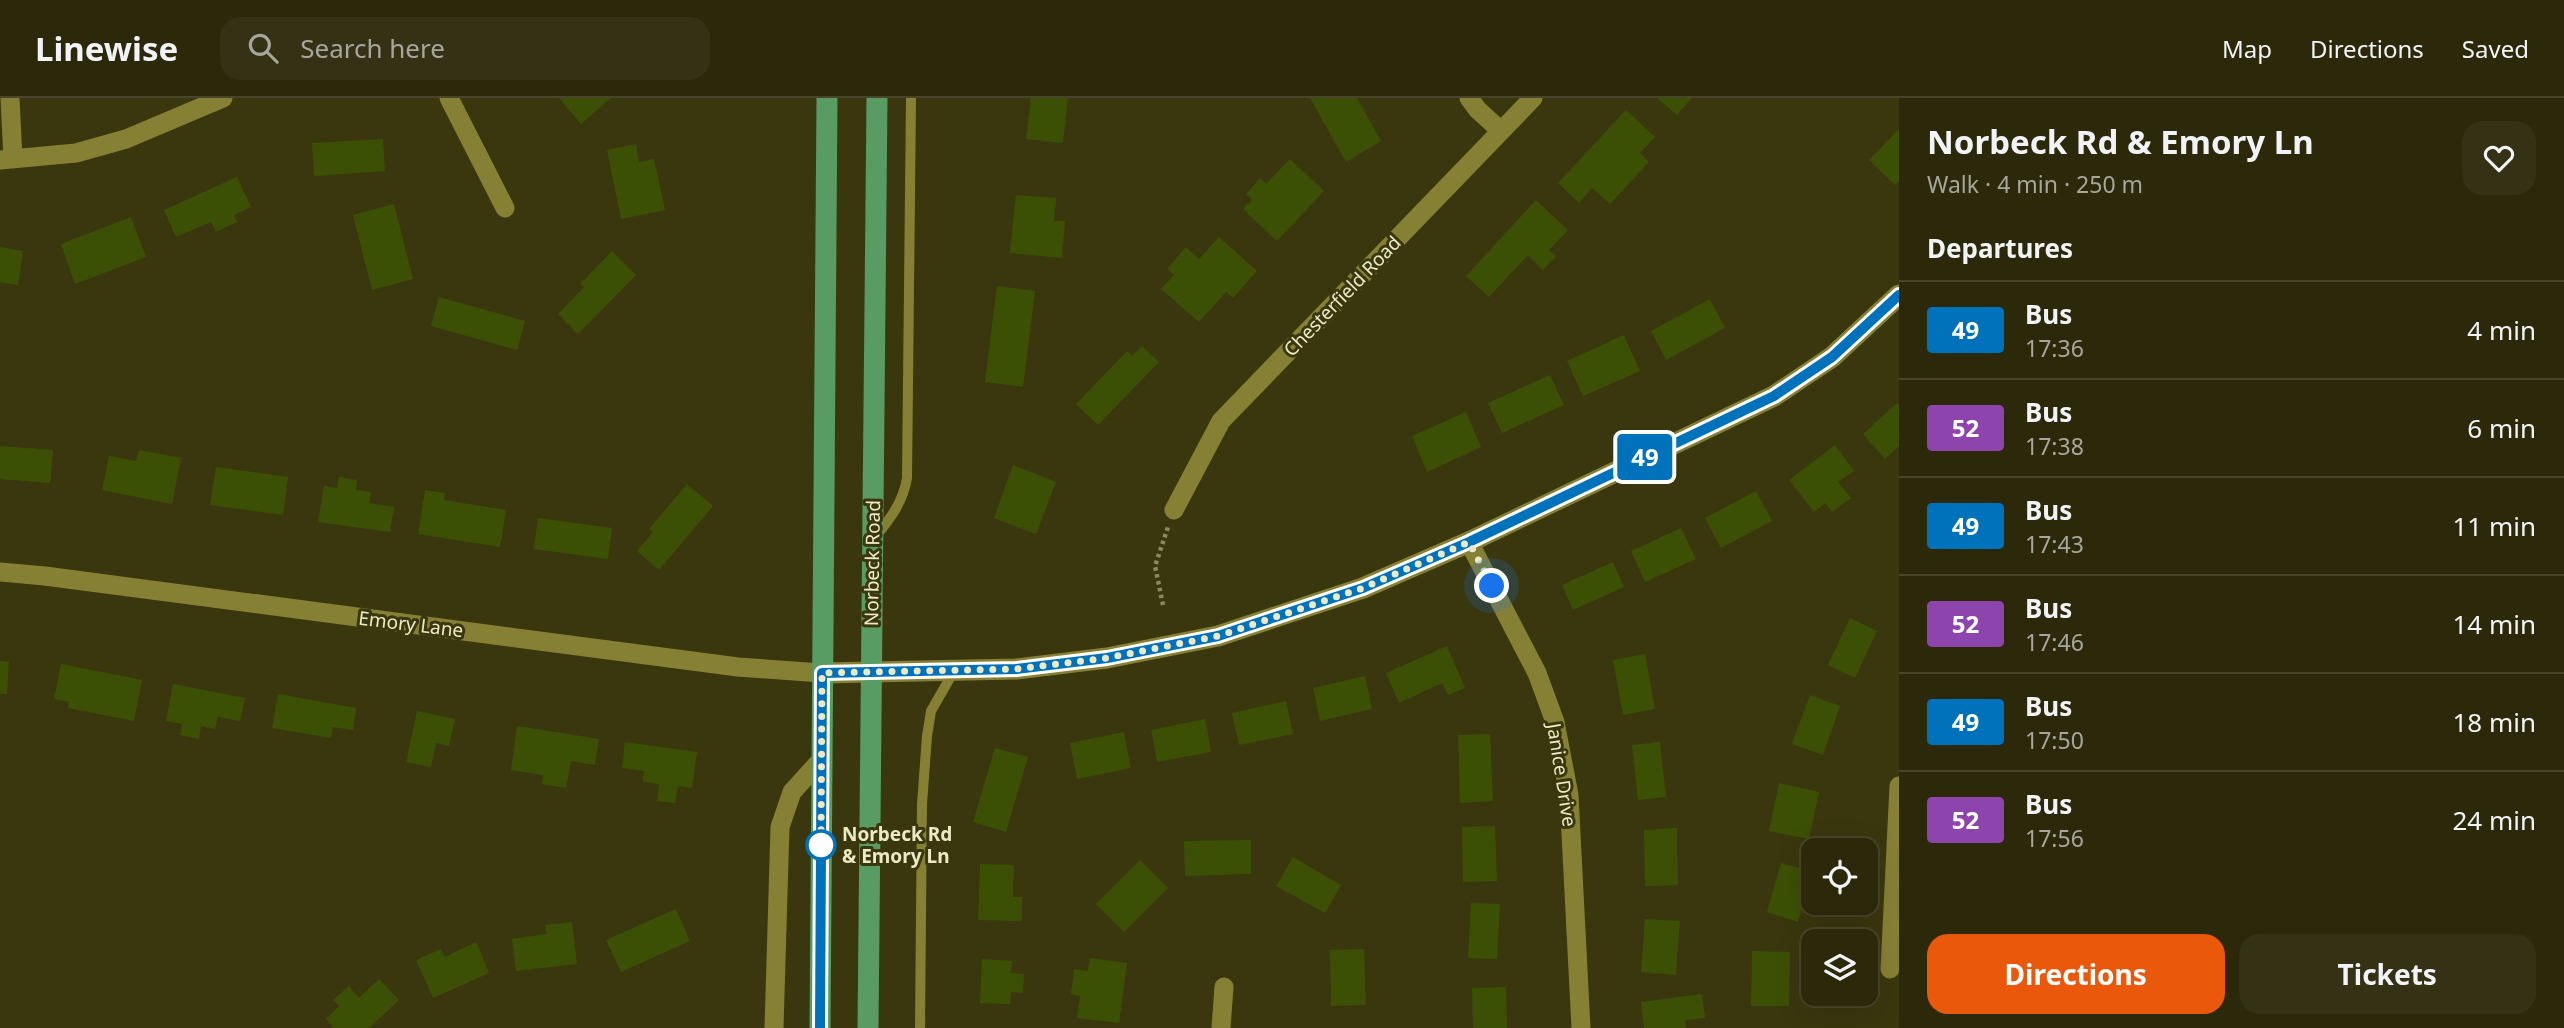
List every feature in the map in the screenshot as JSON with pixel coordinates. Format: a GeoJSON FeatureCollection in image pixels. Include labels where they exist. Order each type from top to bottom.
{"type":"FeatureCollection","features":[{"type":"Feature","properties":{"kind":"main road"},"geometry":{"type":"LineString","coordinates":[[820,1028],[827,98]]}},
{"type":"Feature","properties":{"kind":"main road","name":"Norbeck Road"},"geometry":{"type":"LineString","coordinates":[[868,1028],[877,98]]}},
{"type":"Feature","properties":{"kind":"main road"},"geometry":{"type":"LineString","coordinates":[[822,673],[1016,669],[1094,660],[1218,636],[1363,588],[1469,542],[1774,396],[1832,357],[1899,295]]}},
{"type":"Feature","properties":{"kind":"street"},"geometry":{"type":"LineString","coordinates":[[10,98],[7,159],[76,153],[126,139],[223,98]]}},
{"type":"Feature","properties":{"kind":"street"},"geometry":{"type":"LineString","coordinates":[[449,98],[505,208]]}},
{"type":"Feature","properties":{"kind":"street"},"geometry":{"type":"LineString","coordinates":[[1469,98],[1501,131]]}},
{"type":"Feature","properties":{"kind":"street","name":"Chesterfield Road"},"geometry":{"type":"LineString","coordinates":[[1174,510],[1221,421],[1533,98]]}},
{"type":"Feature","properties":{"kind":"street","name":"Janice Drive"},"geometry":{"type":"LineString","coordinates":[[1469,542],[1537,673],[1555,722],[1569,794],[1580,1028]]}},
{"type":"Feature","properties":{"kind":"street","name":"Emory Lane"},"geometry":{"type":"LineString","coordinates":[[0,572],[738,667],[822,673]]}},
{"type":"Feature","properties":{"kind":"street"},"geometry":{"type":"LineString","coordinates":[[774,1028],[780,827],[792,792],[821,760]]}},
{"type":"Feature","properties":{"kind":"street"},"geometry":{"type":"LineString","coordinates":[[1890,969],[1899,786]]}},
{"type":"Feature","properties":{"kind":"street"},"geometry":{"type":"LineString","coordinates":[[1222,1028],[1224,986]]}},
{"type":"Feature","properties":{"kind":"lane"},"geometry":{"type":"LineString","coordinates":[[872,540],[894,514],[905,491],[907,478],[911,98]]}},
{"type":"Feature","properties":{"kind":"lane"},"geometry":{"type":"LineString","coordinates":[[920,1028],[922,804],[927,736],[930,711],[954,671]]}},
{"type":"Feature","properties":{"kind":"path"},"geometry":{"type":"LineString","coordinates":[[1163,605],[1155,566],[1174,510]]}},
{"type":"Feature","properties":{"kind":"building"},"geometry":{"type":"Polygon","coordinates":[[[559,98],[611,98],[581,124],[559,98]]]}},
{"type":"Feature","properties":{"kind":"building"},"geometry":{"type":"Polygon","coordinates":[[[1031,98],[1068,98],[1063,143],[1026,139],[1031,98]]]}},
{"type":"Feature","properties":{"kind":"building"},"geometry":{"type":"Polygon","coordinates":[[[1310,98],[1357,98],[1381,141],[1346,162],[1310,98]]]}},
{"type":"Feature","properties":{"kind":"building"},"geometry":{"type":"Polygon","coordinates":[[[1657,98],[1692,98],[1677,115],[1657,98]]]}},
{"type":"Feature","properties":{"kind":"building"},"geometry":{"type":"Polygon","coordinates":[[[1626,110],[1655,137],[1640,153],[1649,162],[1610,204],[1592,188],[1579,203],[1558,183],[1626,110]]]}},
{"type":"Feature","properties":{"kind":"building"},"geometry":{"type":"Polygon","coordinates":[[[1899,129],[1899,181],[1895,185],[1869,160],[1899,129]]]}},
{"type":"Feature","properties":{"kind":"building"},"geometry":{"type":"Polygon","coordinates":[[[383,139],[385,171],[314,176],[312,143],[383,139]]]}},
{"type":"Feature","properties":{"kind":"building"},"geometry":{"type":"Polygon","coordinates":[[[636,144],[639,162],[654,159],[665,210],[621,219],[607,150],[636,144]]]}},
{"type":"Feature","properties":{"kind":"building"},"geometry":{"type":"Polygon","coordinates":[[[1290,159],[1324,191],[1277,241],[1243,209],[1252,200],[1246,194],[1260,178],[1266,184],[1290,159]]]}},
{"type":"Feature","properties":{"kind":"building"},"geometry":{"type":"Polygon","coordinates":[[[237,177],[251,207],[234,215],[237,222],[216,232],[211,222],[176,237],[164,210],[237,177]]]}},
{"type":"Feature","properties":{"kind":"building"},"geometry":{"type":"Polygon","coordinates":[[[1016,195],[1056,198],[1054,221],[1065,221],[1062,258],[1010,253],[1016,195]]]}},
{"type":"Feature","properties":{"kind":"building"},"geometry":{"type":"Polygon","coordinates":[[[1536,200],[1568,230],[1549,250],[1556,256],[1543,270],[1528,255],[1489,297],[1466,276],[1536,200]]]}},
{"type":"Feature","properties":{"kind":"building"},"geometry":{"type":"Polygon","coordinates":[[[394,204],[413,279],[372,290],[353,215],[394,204]]]}},
{"type":"Feature","properties":{"kind":"building"},"geometry":{"type":"Polygon","coordinates":[[[131,217],[146,257],[75,284],[61,244],[131,217]]]}},
{"type":"Feature","properties":{"kind":"building"},"geometry":{"type":"Polygon","coordinates":[[[1219,237],[1257,271],[1233,298],[1226,292],[1199,322],[1161,289],[1174,275],[1167,269],[1186,247],[1199,259],[1219,237]]]}},
{"type":"Feature","properties":{"kind":"building"},"geometry":{"type":"Polygon","coordinates":[[[0,247],[23,251],[18,285],[0,282],[0,247]]]}},
{"type":"Feature","properties":{"kind":"building"},"geometry":{"type":"Polygon","coordinates":[[[612,251],[636,275],[578,334],[558,314],[584,287],[580,284],[612,251]]]}},
{"type":"Feature","properties":{"kind":"building"},"geometry":{"type":"Polygon","coordinates":[[[997,286],[1035,291],[1023,387],[985,382],[997,286]]]}},
{"type":"Feature","properties":{"kind":"building"},"geometry":{"type":"Polygon","coordinates":[[[439,297],[525,321],[517,350],[431,326],[439,297]]]}},
{"type":"Feature","properties":{"kind":"building"},"geometry":{"type":"Polygon","coordinates":[[[1710,299],[1725,328],[1666,360],[1651,331],[1710,299]]]}},
{"type":"Feature","properties":{"kind":"building"},"geometry":{"type":"Polygon","coordinates":[[[1624,335],[1640,371],[1583,396],[1567,361],[1624,335]]]}},
{"type":"Feature","properties":{"kind":"building"},"geometry":{"type":"Polygon","coordinates":[[[1142,346],[1159,362],[1098,425],[1076,404],[1127,351],[1132,356],[1142,346]]]}},
{"type":"Feature","properties":{"kind":"building"},"geometry":{"type":"Polygon","coordinates":[[[1550,375],[1564,405],[1502,433],[1488,403],[1550,375]]]}},
{"type":"Feature","properties":{"kind":"building"},"geometry":{"type":"Polygon","coordinates":[[[1897,403],[1899,446],[1885,459],[1863,434],[1897,403]]]}},
{"type":"Feature","properties":{"kind":"building"},"geometry":{"type":"Polygon","coordinates":[[[1466,412],[1481,447],[1427,472],[1412,436],[1466,412]]]}},
{"type":"Feature","properties":{"kind":"building"},"geometry":{"type":"Polygon","coordinates":[[[1835,445],[1854,471],[1838,482],[1851,498],[1832,512],[1825,503],[1814,512],[1789,480],[1835,445]]]}},
{"type":"Feature","properties":{"kind":"building"},"geometry":{"type":"Polygon","coordinates":[[[0,446],[53,450],[50,483],[0,479],[0,446]]]}},
{"type":"Feature","properties":{"kind":"building"},"geometry":{"type":"Polygon","coordinates":[[[139,450],[181,458],[172,504],[102,490],[109,456],[136,461],[139,450]]]}},
{"type":"Feature","properties":{"kind":"building"},"geometry":{"type":"Polygon","coordinates":[[[1013,465],[1056,482],[1036,534],[994,518],[1013,465]]]}},
{"type":"Feature","properties":{"kind":"building"},"geometry":{"type":"Polygon","coordinates":[[[216,467],[288,477],[283,515],[210,505],[216,467]]]}},
{"type":"Feature","properties":{"kind":"building"},"geometry":{"type":"Polygon","coordinates":[[[339,477],[357,480],[356,490],[371,492],[369,503],[394,507],[390,532],[318,522],[324,486],[337,488],[339,477]]]}},
{"type":"Feature","properties":{"kind":"building"},"geometry":{"type":"Polygon","coordinates":[[[687,484],[713,506],[659,570],[637,551],[653,532],[649,529],[687,484]]]}},
{"type":"Feature","properties":{"kind":"building"},"geometry":{"type":"Polygon","coordinates":[[[425,490],[445,493],[444,500],[506,510],[500,547],[418,534],[425,490]]]}},
{"type":"Feature","properties":{"kind":"building"},"geometry":{"type":"Polygon","coordinates":[[[1756,491],[1772,521],[1721,548],[1705,518],[1756,491]]]}},
{"type":"Feature","properties":{"kind":"building"},"geometry":{"type":"Polygon","coordinates":[[[538,518],[612,528],[608,559],[534,549],[538,518]]]}},
{"type":"Feature","properties":{"kind":"building"},"geometry":{"type":"Polygon","coordinates":[[[1681,528],[1696,559],[1645,582],[1631,551],[1681,528]]]}},
{"type":"Feature","properties":{"kind":"building"},"geometry":{"type":"Polygon","coordinates":[[[1613,562],[1624,587],[1573,610],[1562,585],[1613,562]]]}},
{"type":"Feature","properties":{"kind":"building"},"geometry":{"type":"Polygon","coordinates":[[[1850,618],[1877,631],[1855,678],[1828,665],[1850,618]]]}},
{"type":"Feature","properties":{"kind":"building"},"geometry":{"type":"Polygon","coordinates":[[[1447,646],[1465,688],[1448,695],[1442,683],[1399,703],[1386,673],[1447,646]]]}},
{"type":"Feature","properties":{"kind":"building"},"geometry":{"type":"Polygon","coordinates":[[[1645,654],[1655,709],[1623,715],[1613,660],[1645,654]]]}},
{"type":"Feature","properties":{"kind":"building"},"geometry":{"type":"Polygon","coordinates":[[[0,661],[9,662],[7,694],[0,694],[0,661]]]}},
{"type":"Feature","properties":{"kind":"building"},"geometry":{"type":"Polygon","coordinates":[[[61,664],[142,680],[134,721],[68,708],[69,702],[54,699],[61,664]]]}},
{"type":"Feature","properties":{"kind":"building"},"geometry":{"type":"Polygon","coordinates":[[[1365,676],[1372,709],[1320,721],[1313,688],[1365,676]]]}},
{"type":"Feature","properties":{"kind":"building"},"geometry":{"type":"Polygon","coordinates":[[[173,684],[245,698],[240,721],[218,717],[215,729],[201,726],[199,739],[180,735],[182,724],[166,721],[173,684]]]}},
{"type":"Feature","properties":{"kind":"building"},"geometry":{"type":"Polygon","coordinates":[[[278,694],[356,708],[353,730],[333,727],[331,738],[272,728],[278,694]]]}},
{"type":"Feature","properties":{"kind":"building"},"geometry":{"type":"Polygon","coordinates":[[[1810,695],[1840,706],[1823,755],[1792,744],[1810,695]]]}},
{"type":"Feature","properties":{"kind":"building"},"geometry":{"type":"Polygon","coordinates":[[[1286,701],[1293,734],[1239,745],[1232,713],[1286,701]]]}},
{"type":"Feature","properties":{"kind":"building"},"geometry":{"type":"Polygon","coordinates":[[[417,711],[455,719],[449,746],[436,743],[431,767],[406,762],[417,711]]]}},
{"type":"Feature","properties":{"kind":"building"},"geometry":{"type":"Polygon","coordinates":[[[1205,719],[1211,752],[1157,762],[1151,730],[1205,719]]]}},
{"type":"Feature","properties":{"kind":"building"},"geometry":{"type":"Polygon","coordinates":[[[517,726],[599,739],[595,765],[571,761],[566,788],[542,784],[543,775],[511,770],[517,726]]]}},
{"type":"Feature","properties":{"kind":"building"},"geometry":{"type":"Polygon","coordinates":[[[1124,732],[1131,768],[1077,779],[1070,743],[1124,732]]]}},
{"type":"Feature","properties":{"kind":"building"},"geometry":{"type":"Polygon","coordinates":[[[1490,734],[1493,801],[1460,803],[1458,735],[1490,734]]]}},
{"type":"Feature","properties":{"kind":"building"},"geometry":{"type":"Polygon","coordinates":[[[625,742],[697,752],[692,788],[678,786],[675,803],[657,801],[659,784],[643,782],[644,771],[622,768],[625,742]]]}},
{"type":"Feature","properties":{"kind":"building"},"geometry":{"type":"Polygon","coordinates":[[[1660,742],[1666,797],[1638,800],[1632,745],[1660,742]]]}},
{"type":"Feature","properties":{"kind":"building"},"geometry":{"type":"Polygon","coordinates":[[[995,748],[1028,757],[1006,832],[973,822],[995,748]]]}},
{"type":"Feature","properties":{"kind":"building"},"geometry":{"type":"Polygon","coordinates":[[[1779,783],[1819,792],[1809,838],[1769,831],[1779,783]]]}},
{"type":"Feature","properties":{"kind":"building"},"geometry":{"type":"Polygon","coordinates":[[[1495,826],[1497,881],[1463,882],[1462,827],[1495,826]]]}},
{"type":"Feature","properties":{"kind":"building"},"geometry":{"type":"Polygon","coordinates":[[[1677,828],[1678,885],[1645,886],[1644,830],[1677,828]]]}},
{"type":"Feature","properties":{"kind":"building"},"geometry":{"type":"Polygon","coordinates":[[[1251,840],[1251,874],[1185,876],[1184,841],[1251,840]]]}},
{"type":"Feature","properties":{"kind":"building"},"geometry":{"type":"Polygon","coordinates":[[[1293,857],[1341,885],[1325,913],[1276,886],[1293,857]]]}},
{"type":"Feature","properties":{"kind":"building"},"geometry":{"type":"Polygon","coordinates":[[[1140,860],[1168,888],[1124,932],[1096,904],[1140,860]]]}},
{"type":"Feature","properties":{"kind":"building"},"geometry":{"type":"Polygon","coordinates":[[[1781,863],[1801,869],[1801,912],[1798,922],[1767,912],[1781,863]]]}},
{"type":"Feature","properties":{"kind":"building"},"geometry":{"type":"Polygon","coordinates":[[[980,864],[1014,865],[1013,897],[1022,897],[1022,921],[978,920],[980,864]]]}},
{"type":"Feature","properties":{"kind":"building"},"geometry":{"type":"Polygon","coordinates":[[[1471,903],[1500,904],[1497,959],[1468,958],[1471,903]]]}},
{"type":"Feature","properties":{"kind":"building"},"geometry":{"type":"Polygon","coordinates":[[[676,909],[690,941],[621,972],[606,940],[676,909]]]}},
{"type":"Feature","properties":{"kind":"building"},"geometry":{"type":"Polygon","coordinates":[[[1645,919],[1680,921],[1676,975],[1641,972],[1645,919]]]}},
{"type":"Feature","properties":{"kind":"building"},"geometry":{"type":"Polygon","coordinates":[[[572,922],[577,964],[516,971],[512,939],[547,934],[545,925],[572,922]]]}},
{"type":"Feature","properties":{"kind":"building"},"geometry":{"type":"Polygon","coordinates":[[[476,942],[489,973],[433,998],[416,960],[441,949],[445,957],[476,942]]]}},
{"type":"Feature","properties":{"kind":"building"},"geometry":{"type":"Polygon","coordinates":[[[1364,949],[1366,1005],[1331,1006],[1330,950],[1364,949]]]}},
{"type":"Feature","properties":{"kind":"building"},"geometry":{"type":"Polygon","coordinates":[[[1752,951],[1790,952],[1789,1006],[1751,1006],[1752,951]]]}},
{"type":"Feature","properties":{"kind":"building"},"geometry":{"type":"Polygon","coordinates":[[[1090,958],[1127,963],[1119,1023],[1077,1018],[1080,996],[1071,994],[1074,969],[1088,971],[1090,958]]]}},
{"type":"Feature","properties":{"kind":"building"},"geometry":{"type":"Polygon","coordinates":[[[982,959],[1012,961],[1011,973],[1024,974],[1023,993],[1011,992],[1010,1004],[980,1003],[982,959]]]}},
{"type":"Feature","properties":{"kind":"building"},"geometry":{"type":"Polygon","coordinates":[[[379,979],[399,1000],[369,1028],[334,1028],[326,1019],[339,1006],[333,1000],[349,986],[359,998],[379,979]]]}},
{"type":"Feature","properties":{"kind":"building"},"geometry":{"type":"Polygon","coordinates":[[[1506,987],[1507,1028],[1473,1028],[1472,988],[1506,987]]]}},
{"type":"Feature","properties":{"kind":"building"},"geometry":{"type":"Polygon","coordinates":[[[1702,994],[1705,1018],[1685,1020],[1686,1028],[1644,1028],[1641,1002],[1702,994]]]}},
{"type":"Feature","properties":{"kind":"bus line","name":"49"},"geometry":{"type":"LineString","coordinates":[[820,1028],[822,673],[1016,669],[1107,658],[1218,636],[1363,588],[1469,542],[1774,396],[1832,357],[1899,295]]}},
{"type":"Feature","properties":{"kind":"place","name":"Norbeck Rd & Emory Ln"},"geometry":{"type":"Point","coordinates":[821,845]}},
{"type":"Feature","properties":{"kind":"route"},"geometry":{"type":"LineString","coordinates":[[821,845],[821,850],[822,673],[1016,669],[1107,658],[1218,636],[1363,588],[1469,542],[1492,586]]}}]}
